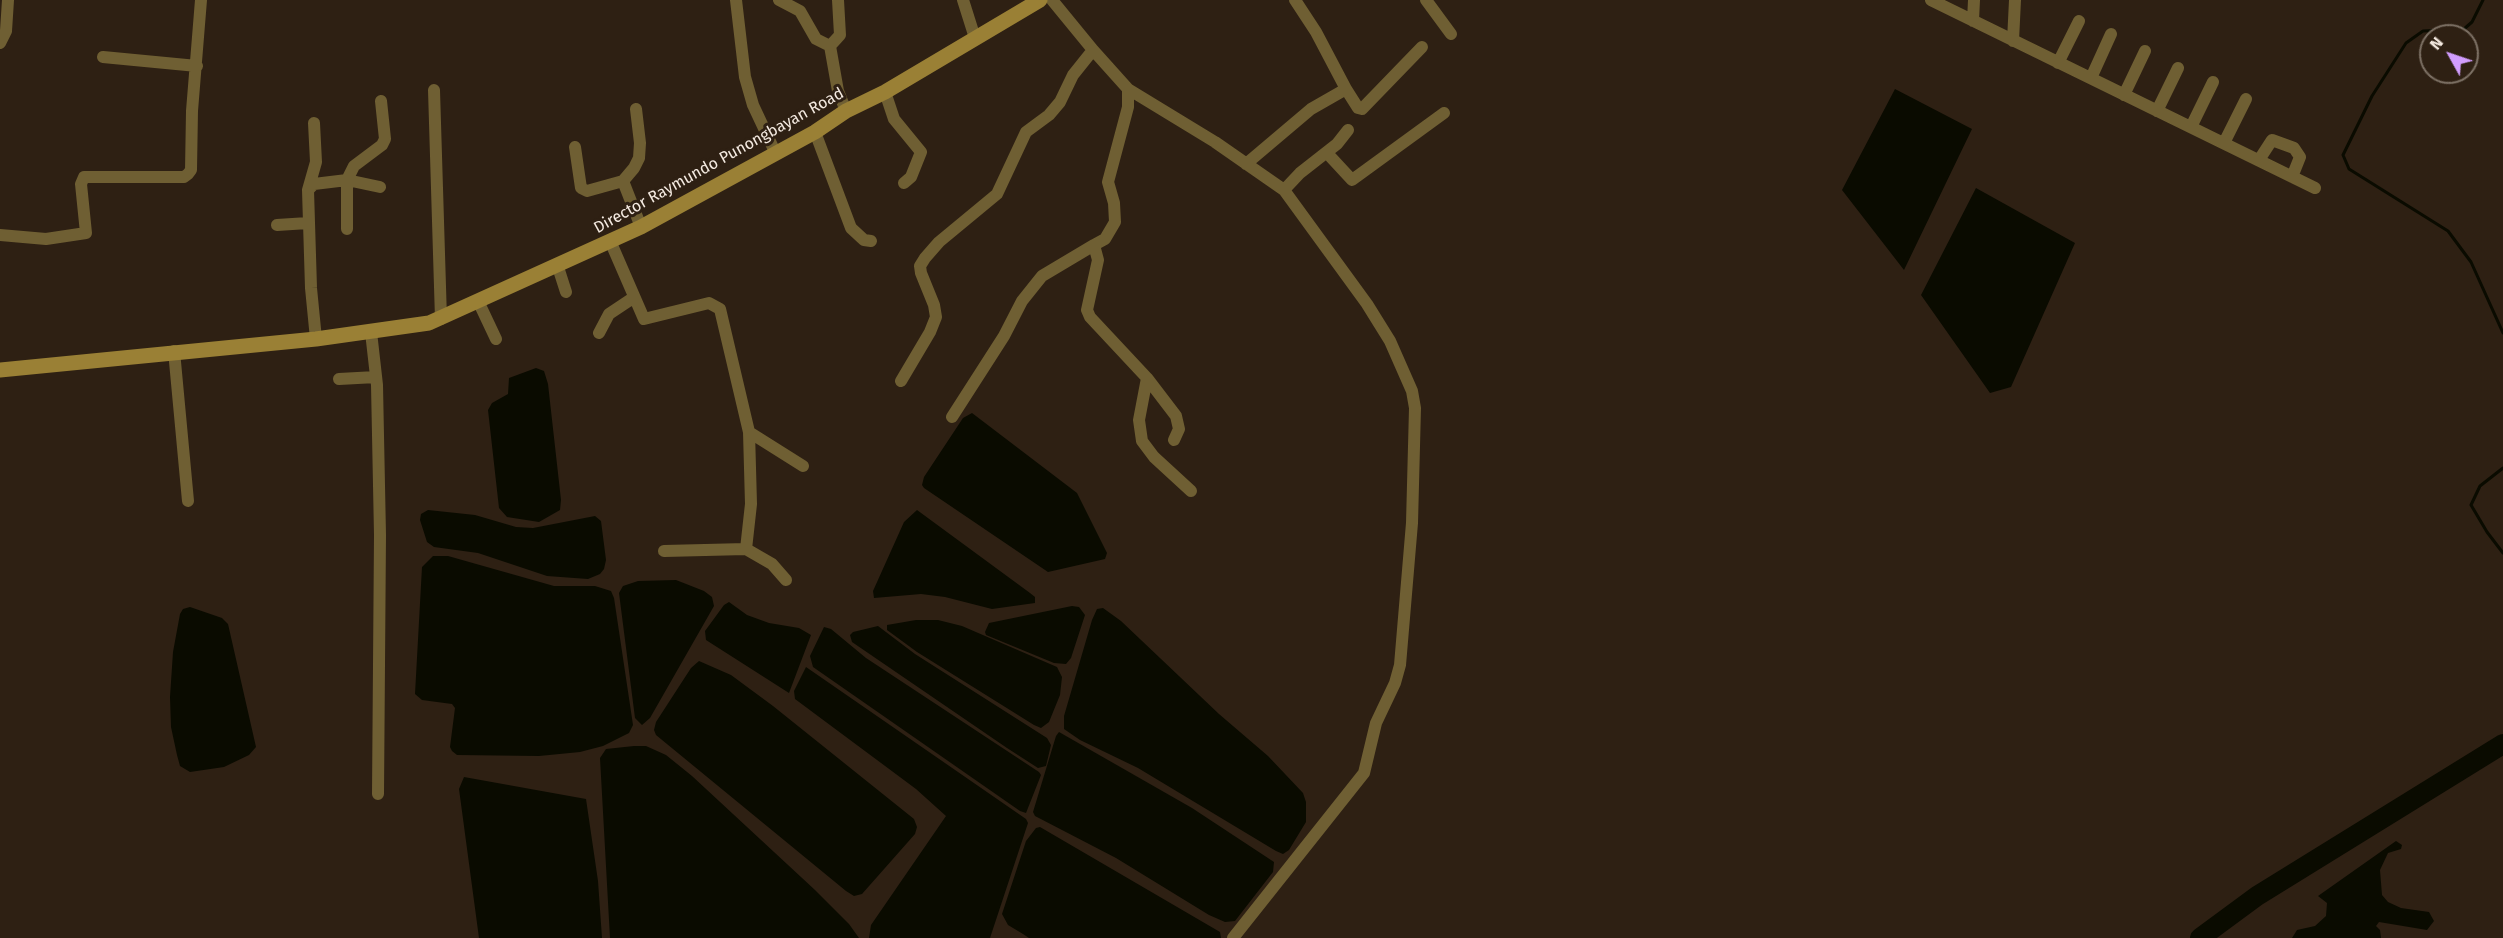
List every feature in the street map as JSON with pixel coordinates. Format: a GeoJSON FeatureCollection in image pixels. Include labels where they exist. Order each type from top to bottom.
{"type":"FeatureCollection","features":[{"type":"Feature","properties":{"kind":"street"},"geometry":{"type":"LineString","coordinates":[[0,43],[6,31],[8,0]]}},
{"type":"Feature","properties":{"kind":"street"},"geometry":{"type":"LineString","coordinates":[[0,235],[46,239],[86,233],[81,184],[84,177],[184,177],[188,174],[191,170],[192,111],[201,0]]}},
{"type":"Feature","properties":{"kind":"street"},"geometry":{"type":"LineString","coordinates":[[736,0],[745,77],[753,105],[776,154]]}},
{"type":"Feature","properties":{"kind":"street"},"geometry":{"type":"LineString","coordinates":[[779,0],[800,11],[816,39],[830,46]]}},
{"type":"Feature","properties":{"kind":"street"},"geometry":{"type":"LineString","coordinates":[[830,46],[838,38],[840,31],[838,0]]}},
{"type":"Feature","properties":{"kind":"street"},"geometry":{"type":"LineString","coordinates":[[963,0],[975,38]]}},
{"type":"Feature","properties":{"kind":"street"},"geometry":{"type":"LineString","coordinates":[[1052,0],[1128,89],[1273,180],[1284,190],[1367,304],[1390,341],[1406,374],[1414,408],[1412,523],[1400,665],[1376,723],[1364,773],[1233,938]]}},
{"type":"Feature","properties":{"kind":"street"},"geometry":{"type":"LineString","coordinates":[[1295,0],[1316,32],[1358,108],[1362,109],[1422,47]]}},
{"type":"Feature","properties":{"kind":"street"},"geometry":{"type":"LineString","coordinates":[[1426,0],[1451,34]]}},
{"type":"Feature","properties":{"kind":"street"},"geometry":{"type":"LineString","coordinates":[[1973,21],[1974,0]]}},
{"type":"Feature","properties":{"kind":"street"},"geometry":{"type":"LineString","coordinates":[[2013,41],[2015,0]]}},
{"type":"Feature","properties":{"kind":"street"},"geometry":{"type":"LineString","coordinates":[[1934,1],[2315,188]]}},
{"type":"Feature","properties":{"kind":"street","name":"Director Raymundo Punongbayan Road"},"geometry":{"type":"LineString","coordinates":[[0,370],[174,351],[316,339],[441,319],[611,243],[641,227],[776,154],[846,111],[885,92],[1033,2]]}},
{"type":"Feature","properties":{"kind":"street"},"geometry":{"type":"LineString","coordinates":[[2058,63],[2079,21]]}},
{"type":"Feature","properties":{"kind":"street"},"geometry":{"type":"LineString","coordinates":[[2091,78],[2111,34]]}},
{"type":"Feature","properties":{"kind":"street"},"geometry":{"type":"LineString","coordinates":[[830,46],[838,91],[846,111]]}},
{"type":"Feature","properties":{"kind":"street"},"geometry":{"type":"LineString","coordinates":[[901,381],[930,332],[936,317],[920,266],[939,242],[997,194],[1026,132],[1049,115],[1060,102],[1073,75],[1094,50]]}},
{"type":"Feature","properties":{"kind":"street"},"geometry":{"type":"LineString","coordinates":[[2124,95],[2145,51]]}},
{"type":"Feature","properties":{"kind":"street"},"geometry":{"type":"LineString","coordinates":[[102,57],[197,66]]}},
{"type":"Feature","properties":{"kind":"street"},"geometry":{"type":"LineString","coordinates":[[2157,111],[2178,68]]}},
{"type":"Feature","properties":{"kind":"street"},"geometry":{"type":"LineString","coordinates":[[2191,127],[2213,82]]}},
{"type":"Feature","properties":{"kind":"street"},"geometry":{"type":"LineString","coordinates":[[952,417],[1004,336],[1022,301],[1042,276],[1105,239],[1115,222],[1114,203],[1108,182],[1128,107],[1128,89]]}},
{"type":"Feature","properties":{"kind":"street"},"geometry":{"type":"LineString","coordinates":[[1246,164],[1311,109],[1346,89]]}},
{"type":"Feature","properties":{"kind":"street"},"geometry":{"type":"LineString","coordinates":[[434,90],[441,319]]}},
{"type":"Feature","properties":{"kind":"street"},"geometry":{"type":"LineString","coordinates":[[885,92],[894,119],[921,152],[911,177],[904,183]]}},
{"type":"Feature","properties":{"kind":"street"},"geometry":{"type":"LineString","coordinates":[[2224,143],[2246,99]]}},
{"type":"Feature","properties":{"kind":"street"},"geometry":{"type":"LineString","coordinates":[[347,229],[347,180],[354,166],[383,143],[381,101]]}},
{"type":"Feature","properties":{"kind":"street"},"geometry":{"type":"LineString","coordinates":[[574,147],[581,188],[587,190],[623,181],[639,158],[640,142],[636,109]]}},
{"type":"Feature","properties":{"kind":"street"},"geometry":{"type":"LineString","coordinates":[[1327,153],[1352,180],[1444,113]]}},
{"type":"Feature","properties":{"kind":"street"},"geometry":{"type":"LineString","coordinates":[[314,123],[316,162],[308,190],[308,223],[316,339]]}},
{"type":"Feature","properties":{"kind":"street"},"geometry":{"type":"LineString","coordinates":[[1284,190],[1300,173],[1327,153],[1348,130]]}},
{"type":"Feature","properties":{"kind":"street"},"geometry":{"type":"LineString","coordinates":[[814,132],[851,228],[864,240],[871,241]]}},
{"type":"Feature","properties":{"kind":"street"},"geometry":{"type":"LineString","coordinates":[[2259,160],[2272,140],[2294,148],[2300,157],[2292,177]]}},
{"type":"Feature","properties":{"kind":"street"},"geometry":{"type":"LineString","coordinates":[[308,190],[314,184],[347,180],[380,187]]}},
{"type":"Feature","properties":{"kind":"street"},"geometry":{"type":"LineString","coordinates":[[623,181],[641,227]]}},
{"type":"Feature","properties":{"kind":"street"},"geometry":{"type":"LineString","coordinates":[[277,225],[308,223]]}},
{"type":"Feature","properties":{"kind":"street"},"geometry":{"type":"LineString","coordinates":[[611,243],[642,318],[647,320],[709,303],[720,309],[752,449],[751,504],[746,549]]}},
{"type":"Feature","properties":{"kind":"street"},"geometry":{"type":"LineString","coordinates":[[1094,246],[1098,260],[1093,274],[1087,310],[1089,317],[1147,378],[1176,416],[1179,429],[1174,440]]}},
{"type":"Feature","properties":{"kind":"street"},"geometry":{"type":"LineString","coordinates":[[558,267],[566,292]]}},
{"type":"Feature","properties":{"kind":"street"},"geometry":{"type":"LineString","coordinates":[[599,333],[609,314],[633,298]]}},
{"type":"Feature","properties":{"kind":"street"},"geometry":{"type":"LineString","coordinates":[[479,303],[496,339]]}},
{"type":"Feature","properties":{"kind":"street"},"geometry":{"type":"LineString","coordinates":[[371,332],[376,376],[380,558],[378,794]]}},
{"type":"Feature","properties":{"kind":"street"},"geometry":{"type":"LineString","coordinates":[[174,351],[188,501]]}},
{"type":"Feature","properties":{"kind":"street"},"geometry":{"type":"LineString","coordinates":[[339,379],[376,376]]}},
{"type":"Feature","properties":{"kind":"street"},"geometry":{"type":"LineString","coordinates":[[1147,378],[1139,420],[1142,441],[1154,458],[1191,491]]}},
{"type":"Feature","properties":{"kind":"street"},"geometry":{"type":"LineString","coordinates":[[749,432],[803,466]]}},
{"type":"Feature","properties":{"kind":"street"},"geometry":{"type":"LineString","coordinates":[[664,551],[746,549],[772,564],[786,580]]}},
{"type":"Feature","properties":{"kind":"shaded area"},"geometry":{"type":"Polygon","coordinates":[[[1895,89],[1972,129],[1904,270],[1842,190],[1895,89]]]}},
{"type":"Feature","properties":{"kind":"shaded area"},"geometry":{"type":"Polygon","coordinates":[[[1976,188],[2075,243],[2011,387],[1990,393],[1921,295],[1976,188]]]}},
{"type":"Feature","properties":{"kind":"shaded area"},"geometry":{"type":"Polygon","coordinates":[[[536,368],[544,371],[548,384],[561,500],[560,510],[539,522],[507,517],[499,508],[488,410],[492,403],[508,394],[509,378],[536,368]]]}},
{"type":"Feature","properties":{"kind":"shaded area"},"geometry":{"type":"Polygon","coordinates":[[[972,413],[1077,493],[1107,553],[1105,559],[1048,572],[924,488],[922,485],[924,477],[963,418],[972,413]]]}},
{"type":"Feature","properties":{"kind":"shaded area"},"geometry":{"type":"Polygon","coordinates":[[[428,510],[475,515],[516,527],[533,528],[595,516],[601,521],[606,560],[604,569],[600,574],[588,579],[547,576],[478,553],[434,547],[427,542],[420,520],[421,514],[428,510]]]}},
{"type":"Feature","properties":{"kind":"shaded area"},"geometry":{"type":"Polygon","coordinates":[[[917,510],[1030,593],[1035,597],[1035,603],[992,609],[945,597],[921,594],[874,598],[873,591],[904,522],[917,510]]]}},
{"type":"Feature","properties":{"kind":"shaded area"},"geometry":{"type":"Polygon","coordinates":[[[433,556],[448,556],[554,586],[595,586],[611,591],[614,598],[633,725],[629,733],[603,746],[580,752],[539,756],[457,755],[452,751],[450,747],[455,708],[452,704],[422,700],[415,694],[422,567],[433,556]]]}},
{"type":"Feature","properties":{"kind":"shaded area"},"geometry":{"type":"Polygon","coordinates":[[[676,580],[704,591],[712,597],[714,606],[650,718],[642,725],[635,718],[619,593],[623,586],[638,581],[676,580]]]}},
{"type":"Feature","properties":{"kind":"shaded area"},"geometry":{"type":"Polygon","coordinates":[[[729,602],[747,615],[769,623],[799,628],[811,635],[789,693],[706,640],[705,631],[724,605],[729,602]]]}},
{"type":"Feature","properties":{"kind":"shaded area"},"geometry":{"type":"Polygon","coordinates":[[[1072,606],[1079,607],[1085,615],[1071,658],[1066,664],[1054,663],[986,635],[985,632],[989,623],[1072,606]]]}},
{"type":"Feature","properties":{"kind":"shaded area"},"geometry":{"type":"Polygon","coordinates":[[[190,607],[222,618],[228,624],[256,747],[249,755],[224,767],[190,772],[180,766],[177,755],[171,727],[170,697],[173,652],[180,614],[183,609],[190,607]]]}},
{"type":"Feature","properties":{"kind":"shaded area"},"geometry":{"type":"Polygon","coordinates":[[[1103,608],[1121,621],[1219,714],[1268,756],[1303,793],[1306,802],[1306,822],[1289,850],[1283,854],[1276,851],[1138,768],[1080,740],[1064,729],[1064,716],[1092,620],[1097,609],[1103,608]]]}},
{"type":"Feature","properties":{"kind":"shaded area"},"geometry":{"type":"Polygon","coordinates":[[[916,620],[938,620],[962,626],[1057,667],[1062,677],[1060,695],[1049,722],[1041,728],[1034,725],[917,652],[887,630],[887,625],[916,620]]]}},
{"type":"Feature","properties":{"kind":"shaded area"},"geometry":{"type":"Polygon","coordinates":[[[878,626],[915,654],[1047,738],[1051,745],[1046,766],[1038,768],[852,642],[850,635],[853,632],[878,626]]]}},
{"type":"Feature","properties":{"kind":"shaded area"},"geometry":{"type":"Polygon","coordinates":[[[824,627],[831,629],[866,658],[1039,772],[1041,775],[1026,813],[813,667],[810,656],[824,627]]]}},
{"type":"Feature","properties":{"kind":"shaded area"},"geometry":{"type":"Polygon","coordinates":[[[699,661],[731,675],[914,819],[917,827],[915,834],[862,894],[854,896],[846,891],[656,735],[654,730],[656,722],[691,668],[699,661]]]}},
{"type":"Feature","properties":{"kind":"shaded area"},"geometry":{"type":"Polygon","coordinates":[[[806,667],[1026,819],[1028,823],[990,938],[869,938],[871,925],[946,816],[916,789],[795,699],[794,691],[806,667]]]}},
{"type":"Feature","properties":{"kind":"shaded area"},"geometry":{"type":"Polygon","coordinates":[[[1059,732],[1192,808],[1274,862],[1273,872],[1235,921],[1225,922],[1209,915],[1116,858],[1035,816],[1033,812],[1059,732]]]}},
{"type":"Feature","properties":{"kind":"shaded area"},"geometry":{"type":"Polygon","coordinates":[[[646,746],[666,755],[692,776],[815,890],[849,924],[859,938],[610,938],[600,758],[606,749],[646,746]]]}},
{"type":"Feature","properties":{"kind":"shaded area"},"geometry":{"type":"Polygon","coordinates":[[[464,777],[586,799],[598,881],[602,938],[479,938],[459,789],[464,777]]]}},
{"type":"Feature","properties":{"kind":"shaded area"},"geometry":{"type":"Polygon","coordinates":[[[1040,827],[1220,932],[1221,938],[1029,938],[1008,925],[1002,914],[1026,841],[1036,828],[1040,827]]]}},
{"type":"Feature","properties":{"kind":"shaded area"},"geometry":{"type":"Polygon","coordinates":[[[2396,841],[2402,845],[2401,849],[2388,853],[2380,870],[2382,895],[2388,902],[2401,908],[2429,912],[2434,921],[2427,930],[2379,922],[2376,926],[2380,930],[2381,938],[2292,938],[2297,930],[2315,926],[2326,916],[2327,903],[2318,896],[2396,841]]]}},
{"type":"Feature","properties":{"kind":"waterway"},"geometry":{"type":"LineString","coordinates":[[2483,0],[2472,22],[2464,29],[2423,31],[2406,43],[2372,96],[2343,155],[2349,169],[2448,231],[2471,262],[2503,333]]}},
{"type":"Feature","properties":{"kind":"waterway"},"geometry":{"type":"LineString","coordinates":[[2503,468],[2480,486],[2471,505],[2503,553]]}},
{"type":"Feature","properties":{"kind":"waterway"},"geometry":{"type":"LineString","coordinates":[[2200,938],[2257,896],[2503,744]]}}]}
